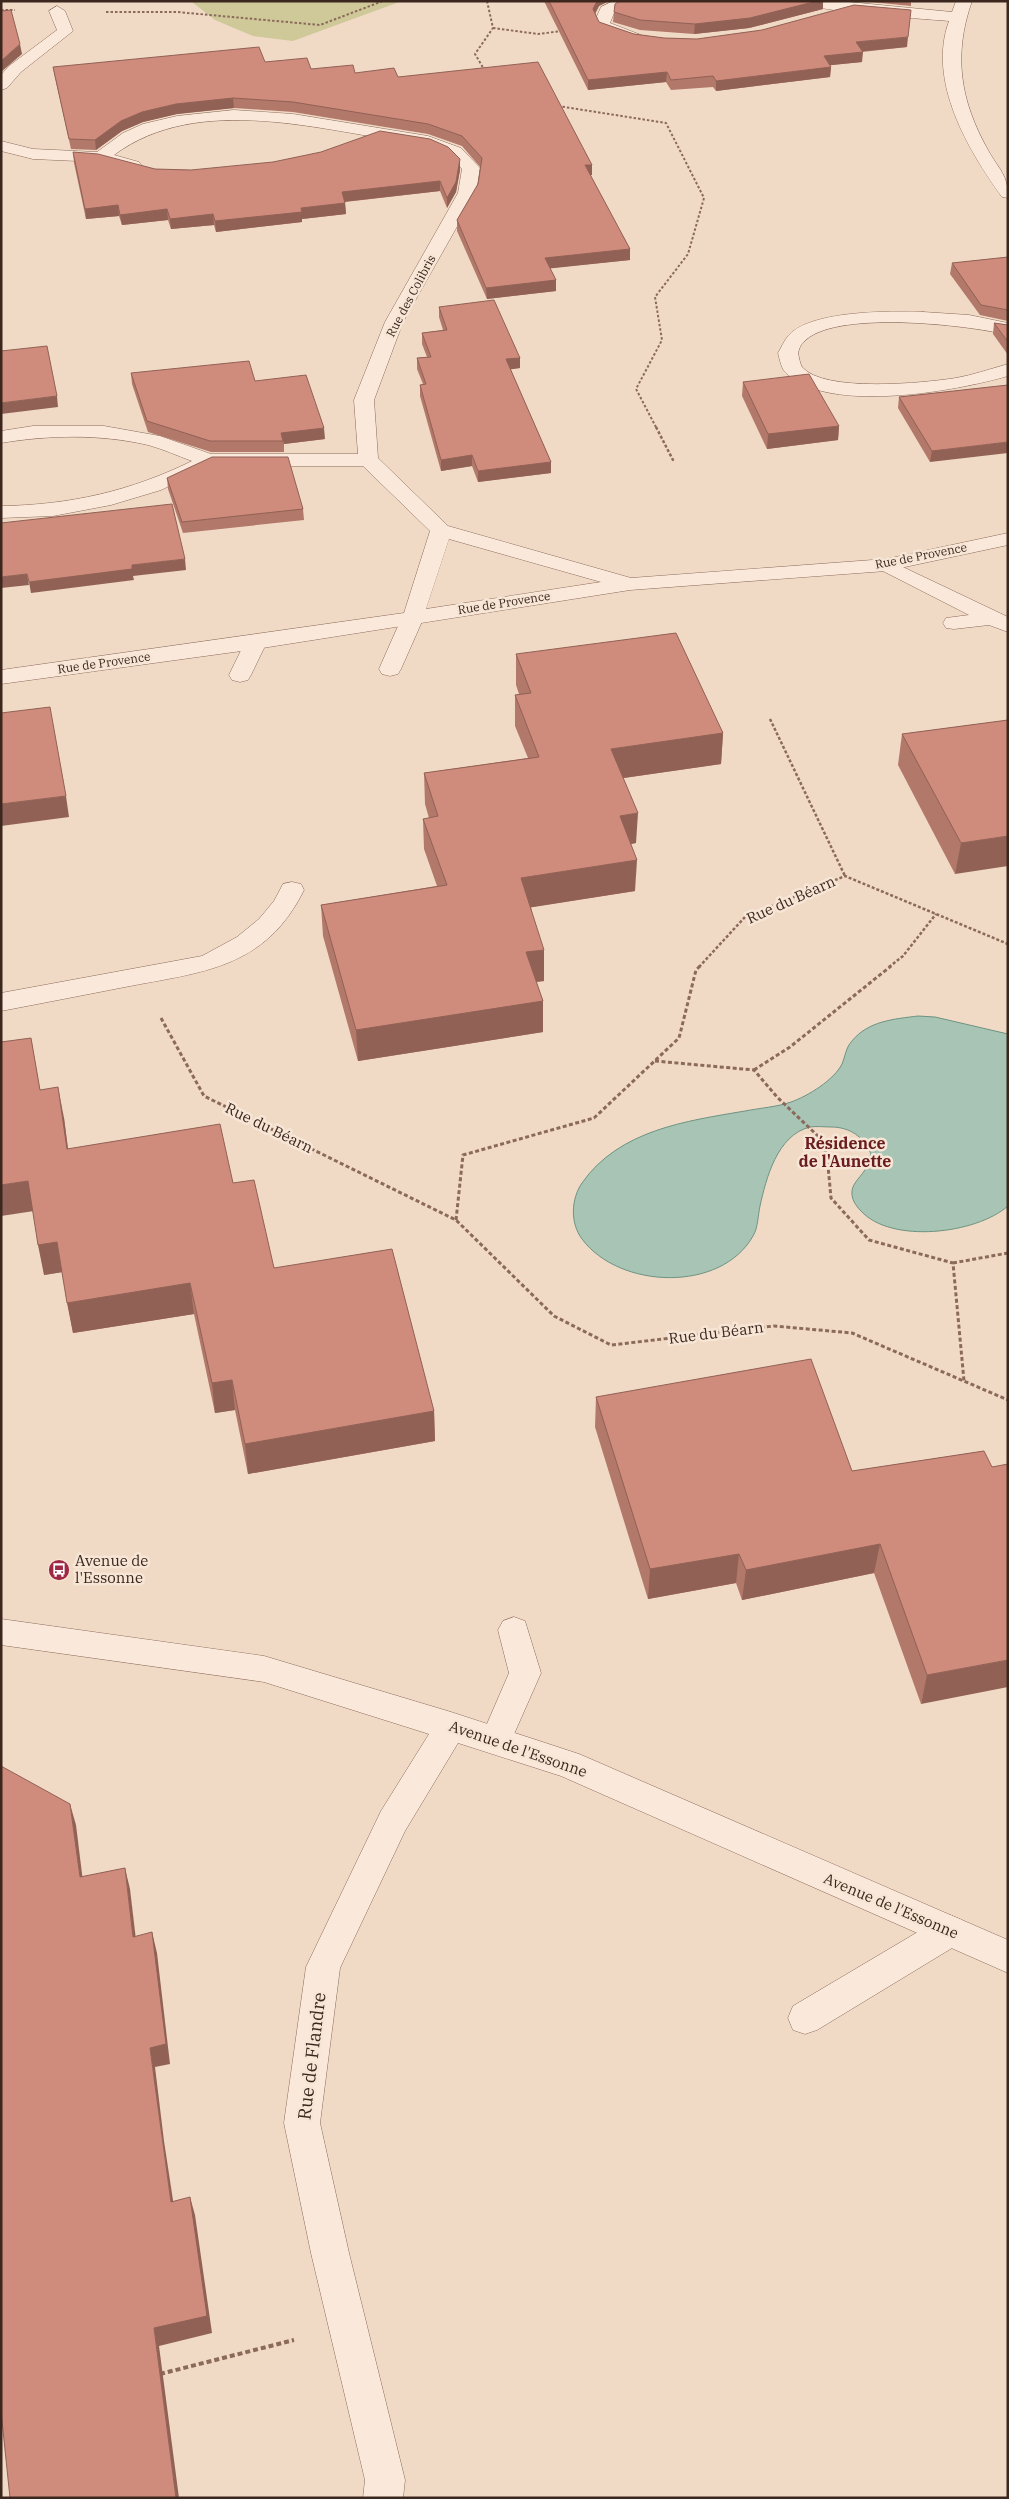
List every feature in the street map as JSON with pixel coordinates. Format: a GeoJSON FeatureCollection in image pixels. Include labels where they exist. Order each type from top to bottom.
{"type":"FeatureCollection","features":[{"type":"Feature","properties":{"kind":"street"},"geometry":{"type":"LineString","coordinates":[[626,1],[607,10],[602,20],[605,27],[622,34],[652,41]]}},
{"type":"Feature","properties":{"kind":"street"},"geometry":{"type":"LineString","coordinates":[[808,1],[852,8],[956,17]]}},
{"type":"Feature","properties":{"kind":"street"},"geometry":{"type":"LineString","coordinates":[[964,1],[956,17],[951,67],[967,128],[996,178],[1008,192]]}},
{"type":"Feature","properties":{"kind":"street"},"geometry":{"type":"LineString","coordinates":[[820,18],[852,8]]}},
{"type":"Feature","properties":{"kind":"street"},"geometry":{"type":"LineString","coordinates":[[1,85],[15,69],[65,30],[57,11]]}},
{"type":"Feature","properties":{"kind":"street","name":"Rue des Colibris"},"geometry":{"type":"LineString","coordinates":[[101,157],[132,134],[169,122],[199,118],[248,116],[303,120],[430,141],[455,152],[471,168],[467,193],[394,322],[364,400],[368,460]]}},
{"type":"Feature","properties":{"kind":"street","name":"Rue des Colibris"},"geometry":{"type":"LineString","coordinates":[[353,144],[379,134]]}},
{"type":"Feature","properties":{"kind":"street"},"geometry":{"type":"LineString","coordinates":[[1,146],[33,154],[101,157],[149,171]]}},
{"type":"Feature","properties":{"kind":"street"},"geometry":{"type":"LineString","coordinates":[[1008,329],[980,322],[943,318],[911,316],[866,318],[810,329],[798,336],[791,344],[788,353],[792,368],[799,375],[834,387],[854,390],[908,389],[954,383],[1008,370]]}},
{"type":"Feature","properties":{"kind":"street"},"geometry":{"type":"LineString","coordinates":[[1,437],[33,432],[104,432],[153,440],[209,460],[368,460],[440,530],[630,584]]}},
{"type":"Feature","properties":{"kind":"street"},"geometry":{"type":"LineString","coordinates":[[1,512],[70,508],[126,497],[171,480],[209,460]]}},
{"type":"Feature","properties":{"kind":"street"},"geometry":{"type":"LineString","coordinates":[[390,669],[413,617],[440,530]]}},
{"type":"Feature","properties":{"kind":"street","name":"Rue de Provence"},"geometry":{"type":"LineString","coordinates":[[1,677],[256,642],[630,584],[886,565],[1008,539]]}},
{"type":"Feature","properties":{"kind":"street"},"geometry":{"type":"LineString","coordinates":[[886,565],[1000,622]]}},
{"type":"Feature","properties":{"kind":"street"},"geometry":{"type":"LineString","coordinates":[[954,623],[1000,622]]}},
{"type":"Feature","properties":{"kind":"street"},"geometry":{"type":"LineString","coordinates":[[240,675],[256,642]]}},
{"type":"Feature","properties":{"kind":"street"},"geometry":{"type":"LineString","coordinates":[[1,1002],[208,963],[230,953],[269,925],[285,908],[292,890]]}},
{"type":"Feature","properties":{"kind":"street"},"geometry":{"type":"LineString","coordinates":[[496,1740],[525,1673],[514,1630]]}},
{"type":"Feature","properties":{"kind":"street","name":"Avenue de l'Essonne"},"geometry":{"type":"LineString","coordinates":[[1,1632],[90,1642],[264,1669],[496,1740],[568,1764],[1008,1957]]}},
{"type":"Feature","properties":{"kind":"street","name":"Rue de Flandre"},"geometry":{"type":"LineString","coordinates":[[383,2498],[385,2480],[330,2253],[302,2123],[323,1966],[393,1821],[451,1726]]}},
{"type":"Feature","properties":{"kind":"street"},"geometry":{"type":"LineString","coordinates":[[805,2018],[950,1931]]}},
{"type":"Feature","properties":{"kind":"path"},"geometry":{"type":"LineString","coordinates":[[1,10],[177,12],[320,25],[383,1]]}},
{"type":"Feature","properties":{"kind":"path"},"geometry":{"type":"LineString","coordinates":[[487,1],[493,28],[475,54],[488,76]]}},
{"type":"Feature","properties":{"kind":"path"},"geometry":{"type":"LineString","coordinates":[[493,28],[538,34],[605,27]]}},
{"type":"Feature","properties":{"kind":"path"},"geometry":{"type":"LineString","coordinates":[[550,105],[666,123],[704,198],[688,254],[655,297],[662,340],[636,390],[674,462]]}},
{"type":"Feature","properties":{"kind":"path","name":"Rue du Béarn"},"geometry":{"type":"LineString","coordinates":[[770,719],[845,876],[1008,944]]}},
{"type":"Feature","properties":{"kind":"path","name":"Rue du Béarn"},"geometry":{"type":"LineString","coordinates":[[456,1220],[463,1155],[594,1118],[679,1038],[696,970],[744,918],[845,876]]}},
{"type":"Feature","properties":{"kind":"path"},"geometry":{"type":"LineString","coordinates":[[655,1061],[754,1070],[790,1047],[903,956],[936,914]]}},
{"type":"Feature","properties":{"kind":"path","name":"Rue du Béarn"},"geometry":{"type":"LineString","coordinates":[[138,976],[204,1096],[456,1220],[554,1316],[611,1345],[774,1326],[852,1333],[1008,1400]]}},
{"type":"Feature","properties":{"kind":"path"},"geometry":{"type":"LineString","coordinates":[[754,1070],[777,1097],[820,1138],[827,1155],[831,1198],[869,1240],[953,1263],[1008,1253]]}},
{"type":"Feature","properties":{"kind":"path"},"geometry":{"type":"LineString","coordinates":[[953,1263],[964,1381]]}},
{"type":"Feature","properties":{"kind":"path"},"geometry":{"type":"LineString","coordinates":[[153,2376],[295,2340],[293,2331]]}},
{"type":"Feature","properties":{"kind":"shaded area"},"geometry":{"type":"Polygon","coordinates":[[[170,1],[402,1],[293,41],[253,36],[215,20],[192,2],[170,1]]]}},
{"type":"Feature","properties":{"kind":"shaded area"},"geometry":{"type":"Polygon","coordinates":[[[918,1016],[935,1017],[1008,1034],[1008,1206],[994,1216],[955,1229],[934,1231],[912,1231],[892,1228],[875,1221],[857,1207],[852,1194],[854,1185],[864,1171],[871,1154],[868,1148],[856,1134],[850,1131],[838,1127],[810,1127],[789,1139],[781,1148],[766,1183],[755,1233],[738,1255],[718,1268],[695,1275],[669,1278],[644,1275],[620,1268],[599,1256],[578,1233],[573,1211],[578,1189],[597,1165],[615,1151],[634,1140],[677,1124],[780,1105],[798,1099],[820,1087],[833,1076],[842,1064],[850,1043],[858,1034],[882,1022],[918,1016]]]}},
{"type":"Feature","properties":{"kind":"building"},"geometry":{"type":"Polygon","coordinates":[[[549,1],[597,1],[593,9],[599,22],[634,34],[664,38],[697,39],[762,30],[854,5],[911,10],[908,37],[856,42],[863,52],[824,56],[831,67],[716,81],[713,76],[671,80],[667,72],[588,80],[549,1]]]}},
{"type":"Feature","properties":{"kind":"building"},"geometry":{"type":"Polygon","coordinates":[[[620,1],[817,1],[750,18],[695,24],[640,20],[614,12],[615,4],[620,1]]]}},
{"type":"Feature","properties":{"kind":"building"},"geometry":{"type":"Polygon","coordinates":[[[11,10],[20,44],[1,61],[1,11],[11,10]]]}},
{"type":"Feature","properties":{"kind":"building"},"geometry":{"type":"Polygon","coordinates":[[[259,47],[265,62],[307,58],[311,69],[353,65],[355,73],[394,68],[398,77],[538,62],[592,165],[585,165],[630,249],[545,258],[556,280],[486,288],[457,220],[478,184],[482,158],[462,136],[428,124],[293,102],[233,98],[176,104],[142,112],[121,121],[95,140],[69,139],[53,67],[259,47]]]}},
{"type":"Feature","properties":{"kind":"building"},"geometry":{"type":"Polygon","coordinates":[[[380,131],[430,139],[448,147],[460,159],[456,182],[447,198],[440,181],[342,192],[345,203],[301,208],[302,212],[215,221],[213,214],[170,219],[167,209],[120,215],[118,205],[85,209],[73,152],[98,154],[155,169],[191,170],[273,162],[321,152],[380,131]]]}},
{"type":"Feature","properties":{"kind":"building"},"geometry":{"type":"Polygon","coordinates":[[[1008,257],[1008,310],[981,305],[952,263],[1008,257]]]}},
{"type":"Feature","properties":{"kind":"building"},"geometry":{"type":"Polygon","coordinates":[[[494,300],[520,358],[506,359],[551,462],[478,471],[472,455],[441,460],[420,385],[426,384],[417,358],[431,357],[422,333],[447,330],[439,307],[494,300]]]}},
{"type":"Feature","properties":{"kind":"building"},"geometry":{"type":"Polygon","coordinates":[[[994,323],[1008,325],[1008,342],[994,323]]]}},
{"type":"Feature","properties":{"kind":"building"},"geometry":{"type":"Polygon","coordinates":[[[47,346],[57,396],[1,403],[1,351],[47,346]]]}},
{"type":"Feature","properties":{"kind":"building"},"geometry":{"type":"Polygon","coordinates":[[[249,361],[255,381],[306,375],[324,428],[281,433],[283,441],[210,441],[147,421],[131,373],[249,361]]]}},
{"type":"Feature","properties":{"kind":"building"},"geometry":{"type":"Polygon","coordinates":[[[809,374],[839,426],[768,434],[743,382],[809,374]]]}},
{"type":"Feature","properties":{"kind":"building"},"geometry":{"type":"Polygon","coordinates":[[[1008,385],[1008,442],[932,451],[899,397],[1008,385]]]}},
{"type":"Feature","properties":{"kind":"building"},"geometry":{"type":"Polygon","coordinates":[[[212,457],[288,457],[303,509],[182,522],[167,478],[212,457]]]}},
{"type":"Feature","properties":{"kind":"building"},"geometry":{"type":"Polygon","coordinates":[[[172,504],[185,559],[132,565],[132,569],[29,582],[27,574],[1,577],[1,523],[172,504]]]}},
{"type":"Feature","properties":{"kind":"building"},"geometry":{"type":"Polygon","coordinates":[[[676,633],[723,733],[611,749],[638,813],[620,816],[637,860],[521,878],[544,950],[526,952],[543,1001],[356,1030],[321,905],[447,885],[423,819],[438,816],[424,773],[539,757],[515,695],[531,693],[516,654],[676,633]]]}},
{"type":"Feature","properties":{"kind":"building"},"geometry":{"type":"Polygon","coordinates":[[[50,707],[66,796],[1,804],[1,713],[50,707]]]}},
{"type":"Feature","properties":{"kind":"building"},"geometry":{"type":"Polygon","coordinates":[[[1008,720],[1008,836],[961,843],[902,734],[1008,720]]]}},
{"type":"Feature","properties":{"kind":"building"},"geometry":{"type":"Polygon","coordinates":[[[31,1038],[40,1090],[58,1087],[67,1149],[220,1124],[233,1183],[254,1180],[274,1268],[392,1249],[434,1411],[245,1444],[232,1380],[212,1383],[190,1283],[67,1303],[57,1242],[38,1245],[28,1181],[1,1185],[1,1042],[31,1038]]]}},
{"type":"Feature","properties":{"kind":"building"},"geometry":{"type":"Polygon","coordinates":[[[811,1359],[852,1471],[984,1451],[992,1467],[1008,1464],[1008,1660],[927,1675],[880,1544],[746,1570],[739,1554],[650,1569],[596,1397],[811,1359]]]}},
{"type":"Feature","properties":{"kind":"building"},"geometry":{"type":"Polygon","coordinates":[[[1,1766],[70,1804],[80,1877],[125,1868],[133,1937],[152,1932],[166,2044],[150,2048],[171,2202],[190,2197],[207,2316],[154,2328],[176,2498],[10,2498],[1,2411],[1,1766]]]}},
{"type":"Feature","properties":{"kind":"place","name":"Avenue de l'Essonne"},"geometry":{"type":"Point","coordinates":[59,1570]}},
{"type":"Feature","properties":{"kind":"district","name":"Résidence de l'Aunette"},"geometry":{"type":"Point","coordinates":[845,1152]}}]}
